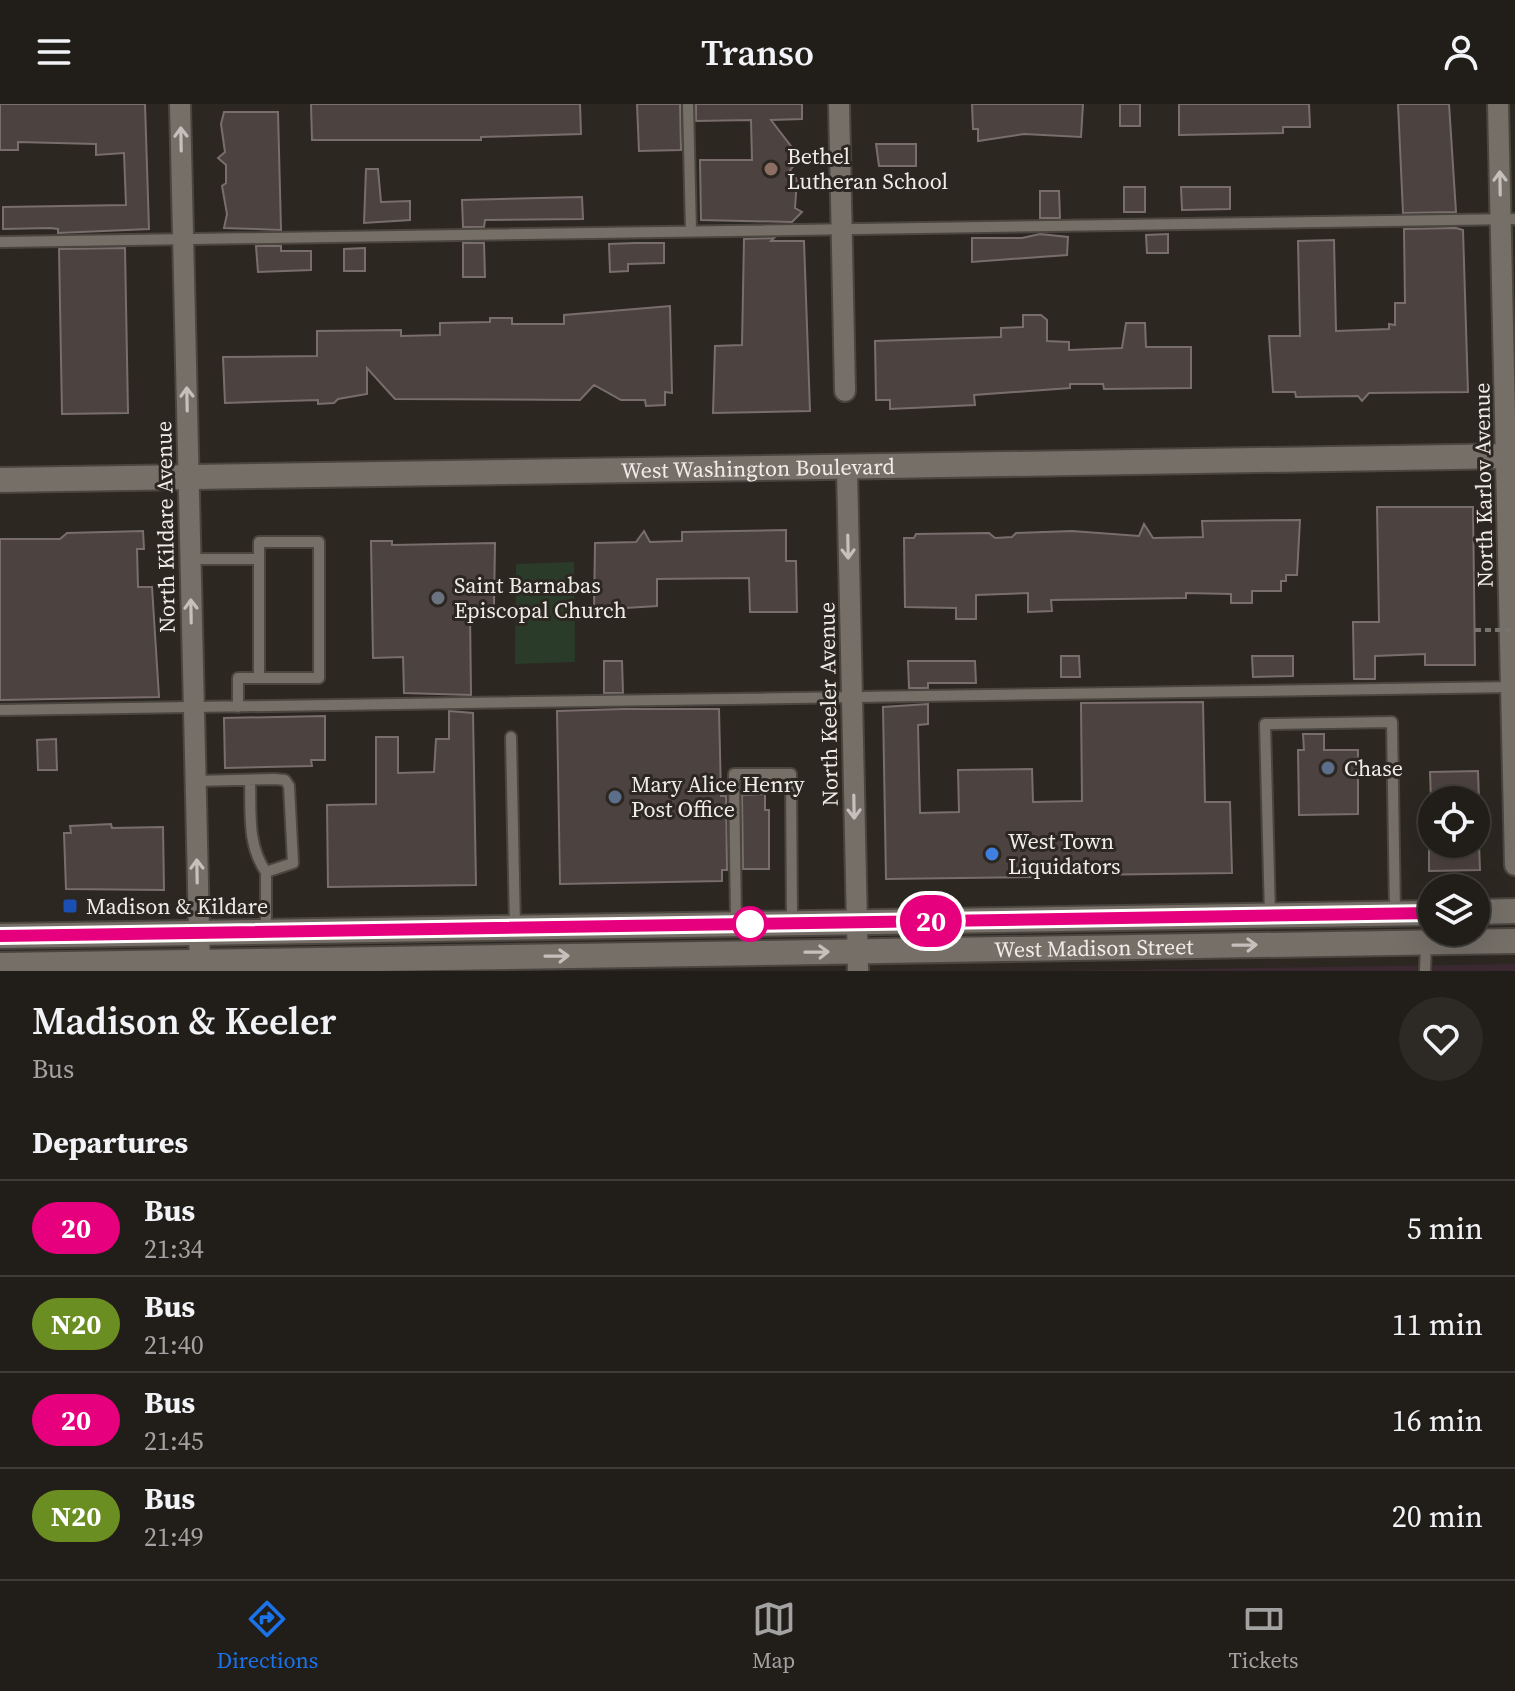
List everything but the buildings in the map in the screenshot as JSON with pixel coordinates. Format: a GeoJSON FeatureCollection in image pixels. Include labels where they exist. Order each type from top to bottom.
{"type":"FeatureCollection","features":[{"type":"Feature","properties":{"kind":"main road","name":"West Washington Boulevard"},"geometry":{"type":"LineString","coordinates":[[0,480],[847,469],[1511,456]]}},
{"type":"Feature","properties":{"kind":"main road"},"geometry":{"type":"LineString","coordinates":[[1490,912],[1515,911]]}},
{"type":"Feature","properties":{"kind":"main road","name":"West Madison Street"},"geometry":{"type":"LineString","coordinates":[[0,965],[199,954],[266,932],[792,923],[857,946],[1270,915],[1418,913]]}},
{"type":"Feature","properties":{"kind":"main road","name":"West Madison Street"},"geometry":{"type":"LineString","coordinates":[[0,936],[199,954],[260,966],[857,946],[1418,942]]}},
{"type":"Feature","properties":{"kind":"main road","name":"West Madison Street"},"geometry":{"type":"LineString","coordinates":[[1490,941],[1515,941]]}},
{"type":"Feature","properties":{"kind":"street","name":"North Kildare Avenue"},"geometry":{"type":"LineString","coordinates":[[180,104],[199,954]]}},
{"type":"Feature","properties":{"kind":"street"},"geometry":{"type":"LineString","coordinates":[[839,104],[845,391]]}},
{"type":"Feature","properties":{"kind":"street","name":"North Karlov Avenue"},"geometry":{"type":"LineString","coordinates":[[1498,104],[1508,219],[1515,865]]}},
{"type":"Feature","properties":{"kind":"street","name":"North Keeler Avenue"},"geometry":{"type":"LineString","coordinates":[[847,469],[857,946]]}},
{"type":"Feature","properties":{"kind":"lane"},"geometry":{"type":"LineString","coordinates":[[688,104],[691,231]]}},
{"type":"Feature","properties":{"kind":"lane"},"geometry":{"type":"LineString","coordinates":[[0,242],[1508,219]]}},
{"type":"Feature","properties":{"kind":"lane"},"geometry":{"type":"LineString","coordinates":[[238,707],[238,678],[259,678],[319,678],[319,542],[259,542],[259,678]]}},
{"type":"Feature","properties":{"kind":"lane"},"geometry":{"type":"LineString","coordinates":[[190,559],[259,559]]}},
{"type":"Feature","properties":{"kind":"lane"},"geometry":{"type":"LineString","coordinates":[[0,710],[1513,687]]}},
{"type":"Feature","properties":{"kind":"lane"},"geometry":{"type":"LineString","coordinates":[[1270,915],[1265,724],[1392,722],[1395,913]]}},
{"type":"Feature","properties":{"kind":"lane"},"geometry":{"type":"LineString","coordinates":[[511,737],[515,928]]}},
{"type":"Feature","properties":{"kind":"lane"},"geometry":{"type":"LineString","coordinates":[[736,924],[734,774],[791,774],[792,923]]}},
{"type":"Feature","properties":{"kind":"lane"},"geometry":{"type":"LineString","coordinates":[[250,780],[251,841],[257,859],[266,872],[266,932]]}},
{"type":"Feature","properties":{"kind":"lane"},"geometry":{"type":"LineString","coordinates":[[195,781],[285,780],[292,797],[293,863],[266,872]]}},
{"type":"Feature","properties":{"kind":"lane"},"geometry":{"type":"LineString","coordinates":[[1425,971],[1426,946]]}},
{"type":"Feature","properties":{"kind":"path"},"geometry":{"type":"LineString","coordinates":[[1475,630],[1515,630]]}},
{"type":"Feature","properties":{"kind":"shaded area"},"geometry":{"type":"Polygon","coordinates":[[[1515,964],[1515,971],[1050,971],[1515,964]]]}},
{"type":"Feature","properties":{"kind":"green space"},"geometry":{"type":"Polygon","coordinates":[[[574,562],[575,662],[515,664],[516,564],[574,562]]]}},
{"type":"Feature","properties":{"kind":"bus line","name":"20"},"geometry":{"type":"LineString","coordinates":[[0,936],[1418,913]]}},
{"type":"Feature","properties":{"kind":"place","name":"Bethel Lutheran School"},"geometry":{"type":"Point","coordinates":[771,169]}},
{"type":"Feature","properties":{"kind":"place","name":"Saint Barnabas Episcopal Church"},"geometry":{"type":"Point","coordinates":[438,598]}},
{"type":"Feature","properties":{"kind":"place","name":"Chase"},"geometry":{"type":"Point","coordinates":[1328,768]}},
{"type":"Feature","properties":{"kind":"place","name":"Mary Alice Henry Post Office"},"geometry":{"type":"Point","coordinates":[615,797]}},
{"type":"Feature","properties":{"kind":"place","name":"West Town Liquidators"},"geometry":{"type":"Point","coordinates":[992,854]}},
{"type":"Feature","properties":{"kind":"place","name":"Madison & Kildare"},"geometry":{"type":"Point","coordinates":[70,906]}}]}
